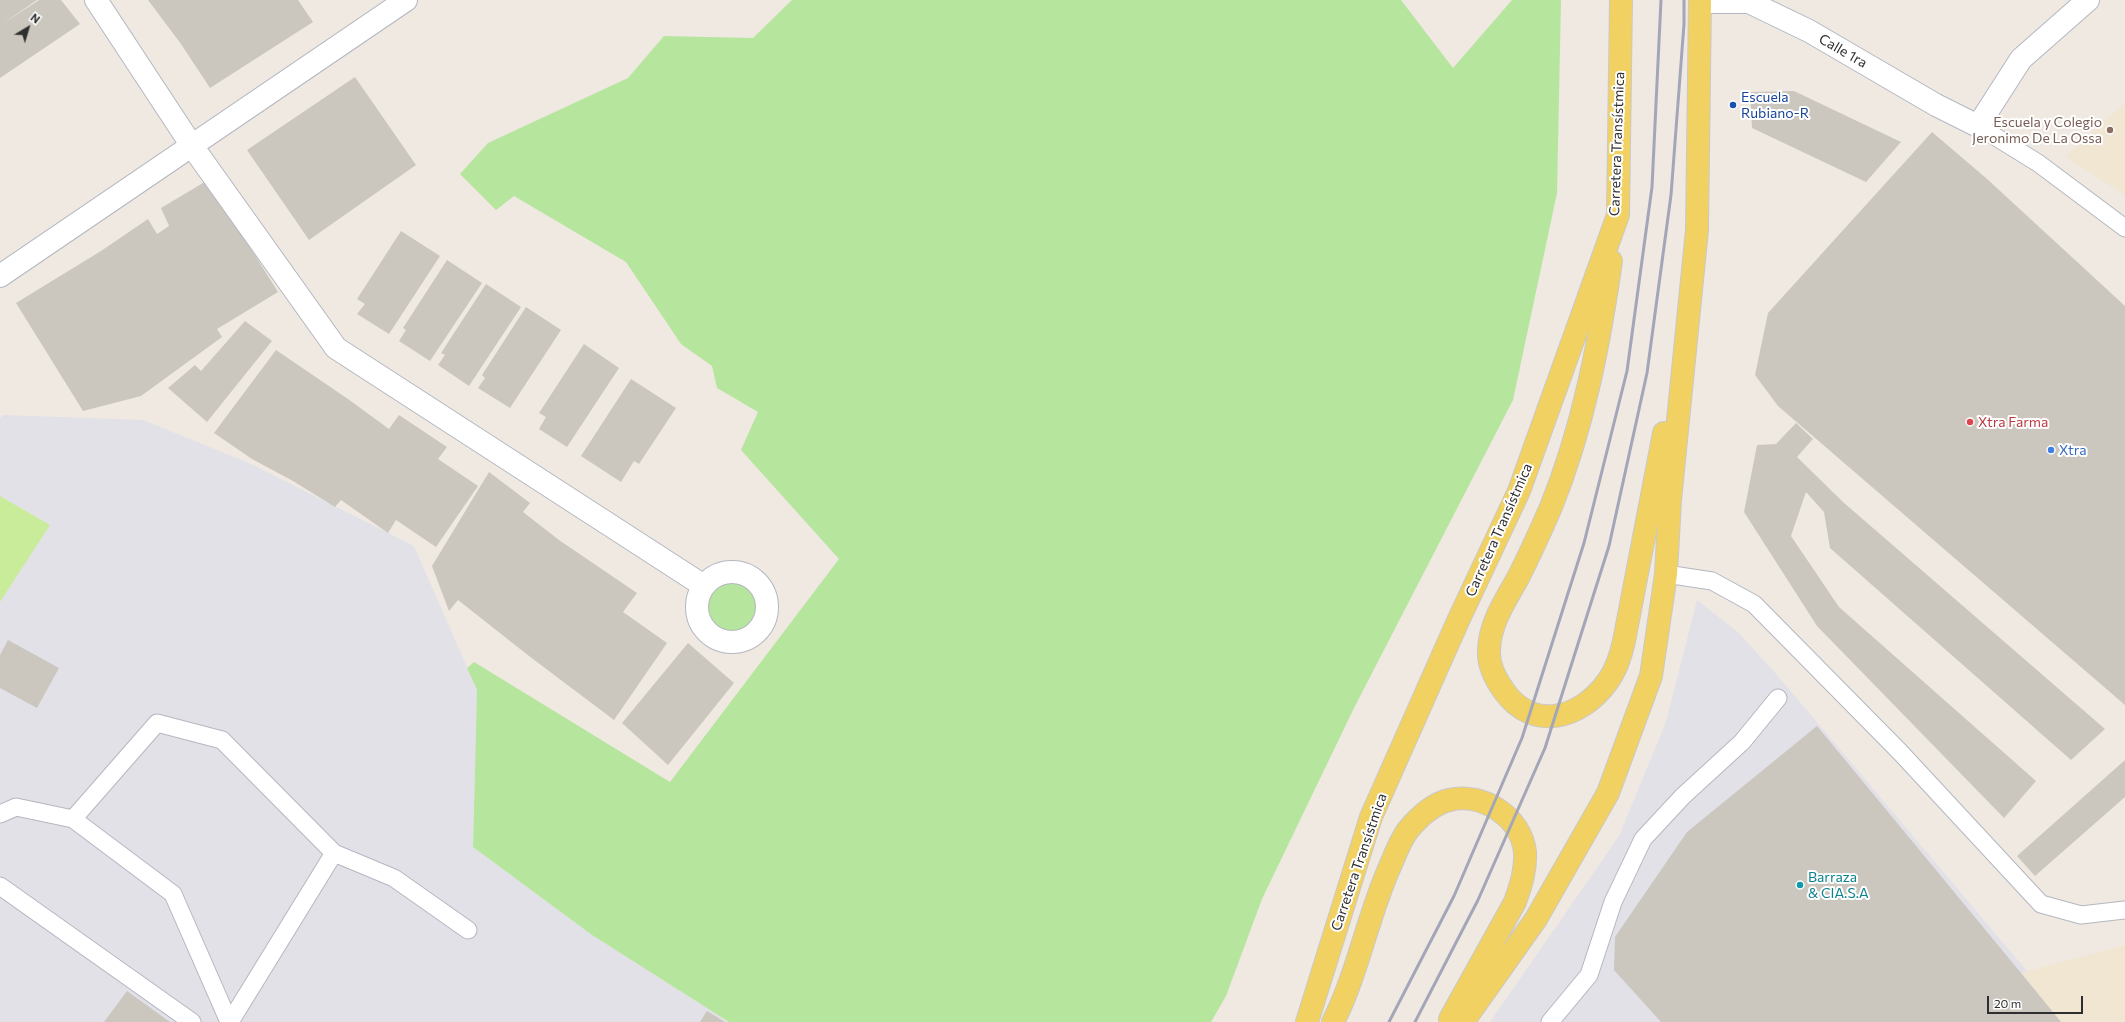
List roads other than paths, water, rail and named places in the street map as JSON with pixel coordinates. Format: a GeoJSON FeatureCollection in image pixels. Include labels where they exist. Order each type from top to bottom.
{"type":"FeatureCollection","features":[{"type":"Feature","properties":{"kind":"main road","name":"Carretera Transístmica"},"geometry":{"type":"LineString","coordinates":[[1307,1022],[1371,818],[1458,621],[1519,491],[1618,215],[1621,0]]}},
{"type":"Feature","properties":{"kind":"main road"},"geometry":{"type":"LineString","coordinates":[[1463,1022],[1536,919],[1608,793],[1651,676],[1666,574],[1670,500],[1696,230],[1700,1]]}},
{"type":"Feature","properties":{"kind":"main road"},"geometry":{"type":"LineString","coordinates":[[1618,215],[1602,328],[1588,392],[1574,441],[1551,507],[1520,574],[1495,619],[1490,636],[1489,652],[1497,681],[1519,707],[1534,716],[1550,717],[1567,714],[1582,706],[1607,682],[1619,659],[1624,641],[1654,481],[1687,325]]}},
{"type":"Feature","properties":{"kind":"main road"},"geometry":{"type":"LineString","coordinates":[[1333,1022],[1352,974],[1378,894],[1407,832],[1433,807],[1448,800],[1463,798],[1480,801],[1498,808],[1512,822],[1519,834],[1524,851],[1525,865],[1523,881],[1515,902],[1449,1022]]}},
{"type":"Feature","properties":{"kind":"street"},"geometry":{"type":"LineString","coordinates":[[96,0],[192,146],[336,348],[704,586]]}},
{"type":"Feature","properties":{"kind":"street"},"geometry":{"type":"LineString","coordinates":[[0,276],[406,0]]}},
{"type":"Feature","properties":{"kind":"street"},"geometry":{"type":"LineString","coordinates":[[1978,126],[2022,59],[2088,0]]}},
{"type":"Feature","properties":{"kind":"street","name":"Calle 1ra"},"geometry":{"type":"LineString","coordinates":[[1700,1],[1749,2],[1809,31],[1936,105],[1978,126]]}},
{"type":"Feature","properties":{"kind":"lane"},"geometry":{"type":"LineString","coordinates":[[1978,126],[2038,163],[2125,228]]}},
{"type":"Feature","properties":{"kind":"lane"},"geometry":{"type":"LineString","coordinates":[[1666,574],[1712,581],[1754,604],[1900,752],[2041,904],[2080,915],[2125,910]]}},
{"type":"Feature","properties":{"kind":"lane"},"geometry":{"type":"LineString","coordinates":[[1550,1022],[1588,975],[1613,902],[1643,839],[1683,796],[1742,742],[1778,698]]}},
{"type":"Feature","properties":{"kind":"lane"},"geometry":{"type":"LineString","coordinates":[[73,819],[157,723],[222,740],[334,853],[394,878],[468,930]]}},
{"type":"Feature","properties":{"kind":"lane"},"geometry":{"type":"LineString","coordinates":[[0,814],[16,807],[73,819],[173,894],[230,1022]]}},
{"type":"Feature","properties":{"kind":"lane"},"geometry":{"type":"LineString","coordinates":[[230,1022],[334,853]]}},
{"type":"Feature","properties":{"kind":"lane"},"geometry":{"type":"LineString","coordinates":[[0,886],[192,1022]]}},
{"type":"Feature","properties":{"kind":"railway"},"geometry":{"type":"LineString","coordinates":[[1389,1022],[1454,896],[1522,738],[1584,543],[1627,371],[1652,187],[1661,0]]}},
{"type":"Feature","properties":{"kind":"railway"},"geometry":{"type":"LineString","coordinates":[[1415,1022],[1478,900],[1545,748],[1609,546],[1647,373],[1671,195],[1684,24],[1684,0]]}},
{"type":"Feature","properties":{"kind":"place","name":"Escuela Rubiano-R"},"geometry":{"type":"Point","coordinates":[1733,105]}},
{"type":"Feature","properties":{"kind":"place","name":"Escuela y Colegio Jeronimo De La Ossa"},"geometry":{"type":"Point","coordinates":[2110,130]}},
{"type":"Feature","properties":{"kind":"place","name":"Xtra Farma"},"geometry":{"type":"Point","coordinates":[1970,422]}},
{"type":"Feature","properties":{"kind":"place","name":"Xtra"},"geometry":{"type":"Point","coordinates":[2051,450]}},
{"type":"Feature","properties":{"kind":"place","name":"Barraza & CIA.S.A"},"geometry":{"type":"Point","coordinates":[1800,885]}}]}
